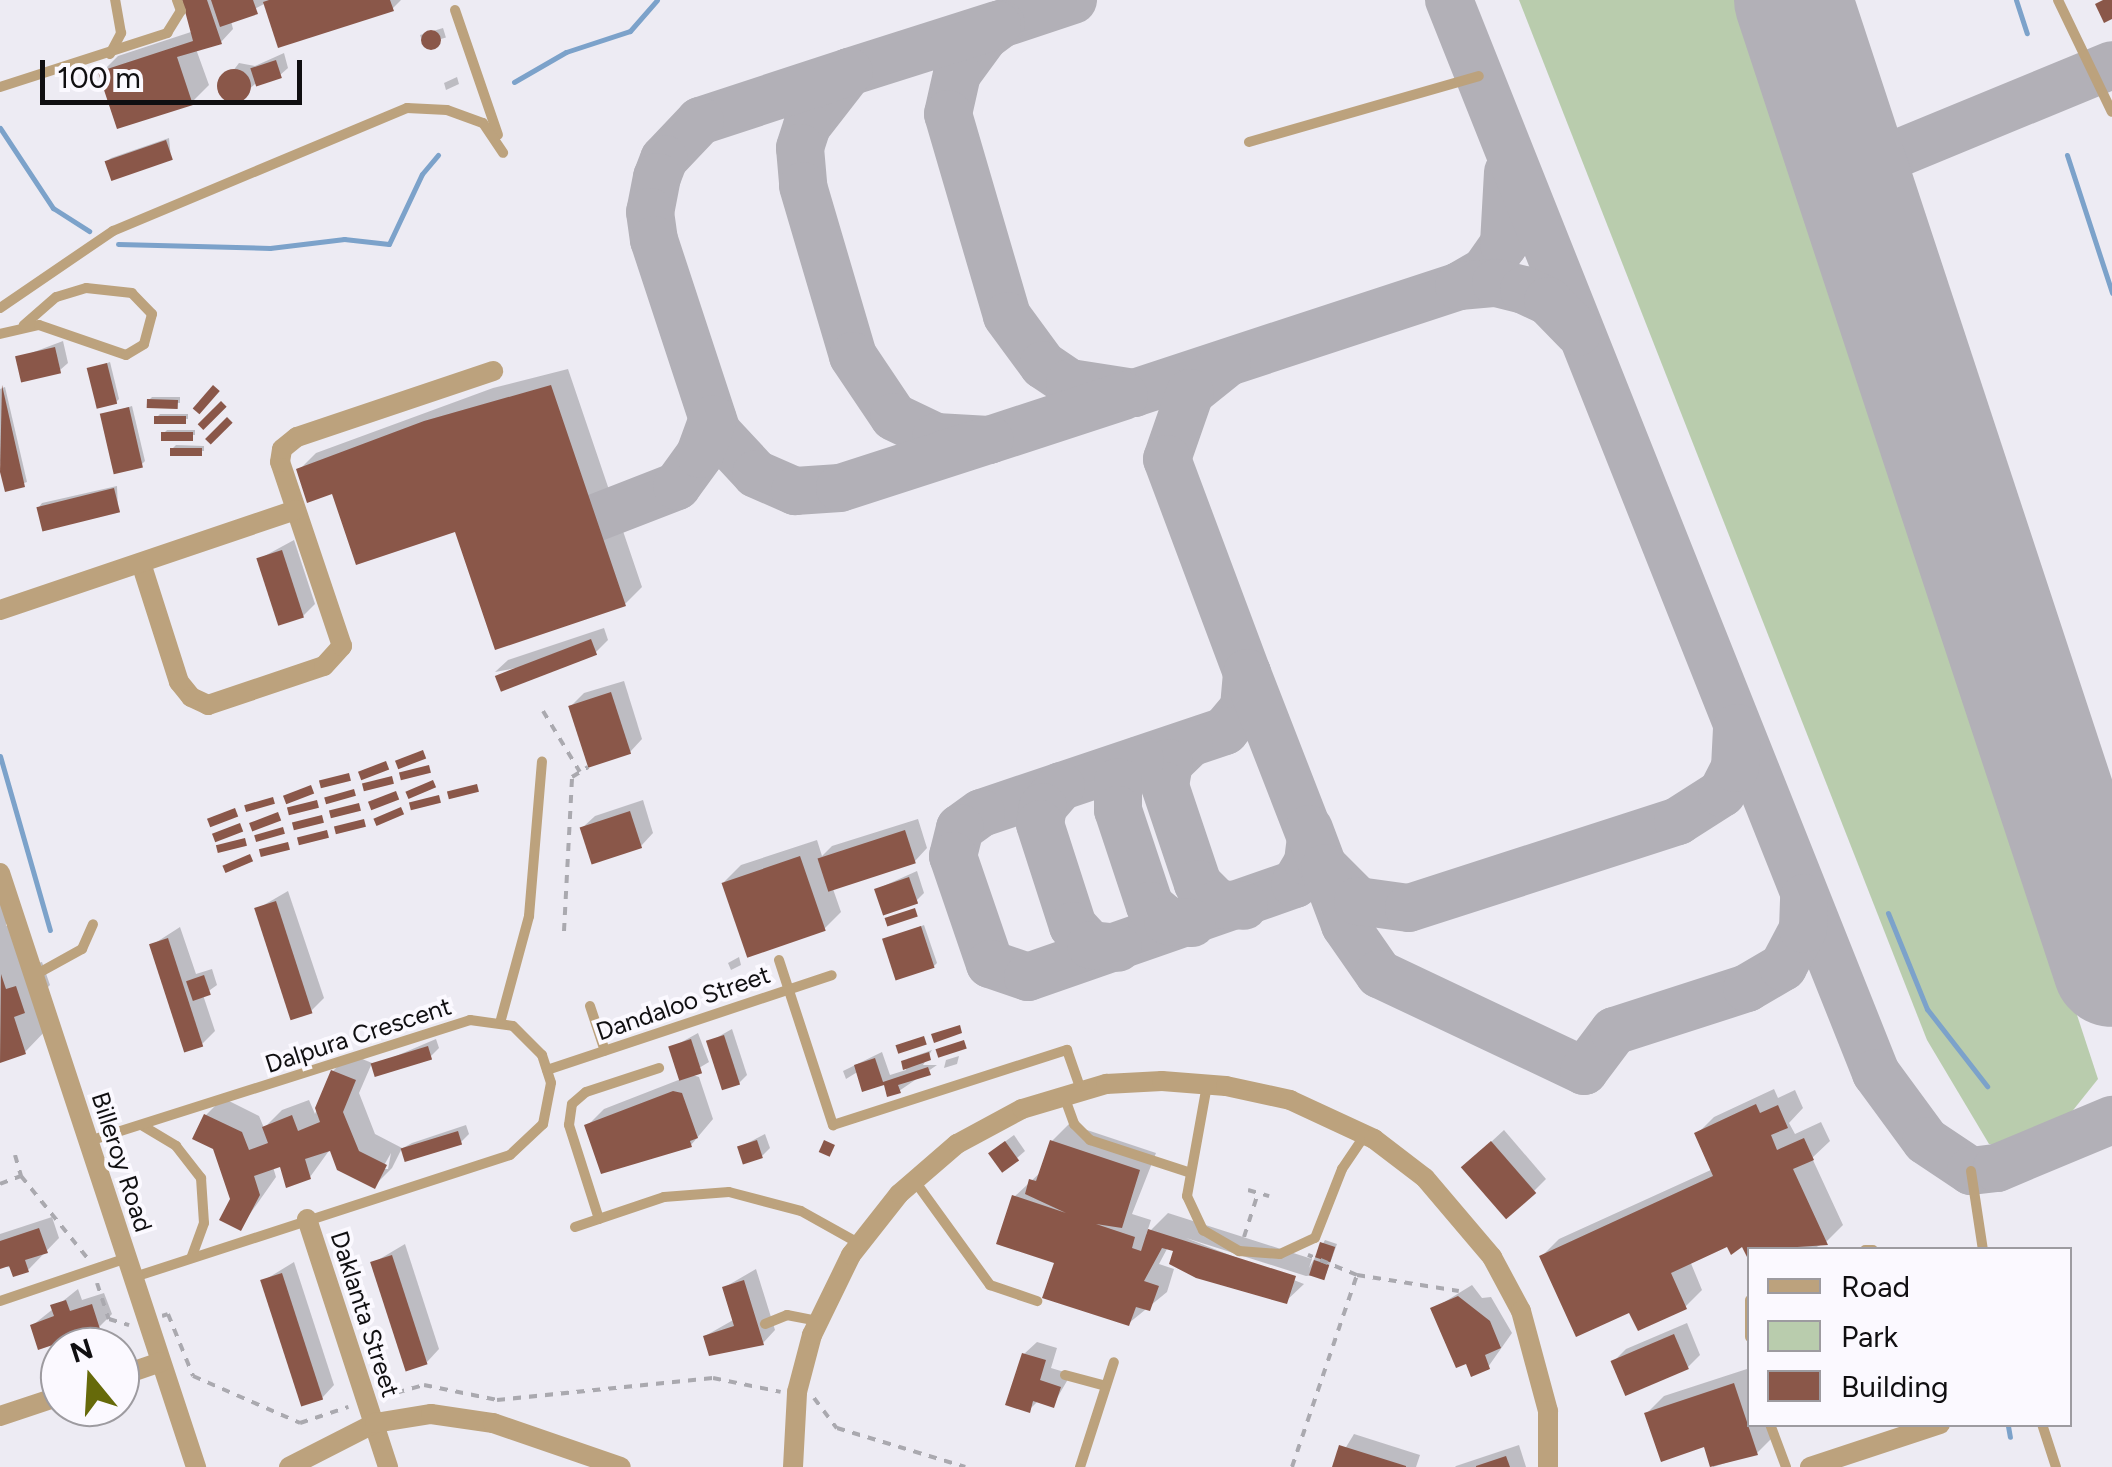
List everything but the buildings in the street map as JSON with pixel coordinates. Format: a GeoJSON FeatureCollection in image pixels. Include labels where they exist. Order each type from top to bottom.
{"type":"FeatureCollection","features":[{"type":"Feature","properties":{"kind":"street"},"geometry":{"type":"LineString","coordinates":[[141,562],[179,682],[191,697],[208,705],[305,673],[337,658],[342,646],[280,462],[282,449],[296,437],[494,370]]}},
{"type":"Feature","properties":{"kind":"street"},"geometry":{"type":"LineString","coordinates":[[0,610],[296,510]]}},
{"type":"Feature","properties":{"kind":"street","name":"Billeroy Road"},"geometry":{"type":"LineString","coordinates":[[0,873],[196,1467]]}},
{"type":"Feature","properties":{"kind":"street"},"geometry":{"type":"LineString","coordinates":[[793,1467],[797,1396],[818,1322],[860,1244],[914,1180],[981,1129],[1072,1092],[1137,1082],[1208,1084],[1290,1100],[1365,1135],[1446,1199],[1505,1279],[1542,1380],[1548,1467]]}},
{"type":"Feature","properties":{"kind":"street","name":"Daklanta Street"},"geometry":{"type":"LineString","coordinates":[[307,1219],[388,1467]]}},
{"type":"Feature","properties":{"kind":"street"},"geometry":{"type":"LineString","coordinates":[[140,1369],[161,1362]]}},
{"type":"Feature","properties":{"kind":"street"},"geometry":{"type":"LineString","coordinates":[[0,1416],[40,1403]]}},
{"type":"Feature","properties":{"kind":"street"},"geometry":{"type":"LineString","coordinates":[[289,1467],[375,1424],[431,1414],[493,1423],[621,1467]]}},
{"type":"Feature","properties":{"kind":"street"},"geometry":{"type":"LineString","coordinates":[[1810,1467],[1931,1427]]}},
{"type":"Feature","properties":{"kind":"lane"},"geometry":{"type":"LineString","coordinates":[[110,54],[121,34],[115,0]]}},
{"type":"Feature","properties":{"kind":"lane"},"geometry":{"type":"LineString","coordinates":[[0,88],[167,33],[180,11],[177,0]]}},
{"type":"Feature","properties":{"kind":"lane"},"geometry":{"type":"LineString","coordinates":[[2058,0],[2112,112]]}},
{"type":"Feature","properties":{"kind":"lane"},"geometry":{"type":"LineString","coordinates":[[0,308],[113,231],[407,108],[447,110],[483,122],[502,147],[455,10]]}},
{"type":"Feature","properties":{"kind":"lane"},"geometry":{"type":"LineString","coordinates":[[1249,142],[1479,76]]}},
{"type":"Feature","properties":{"kind":"lane"},"geometry":{"type":"LineString","coordinates":[[0,334],[24,325],[56,297],[86,288],[132,293],[152,314],[144,344],[126,355],[64,331],[24,325]]}},
{"type":"Feature","properties":{"kind":"lane"},"geometry":{"type":"LineString","coordinates":[[0,1301],[92,1270],[192,1258],[510,1156],[530,1142],[550,1105],[547,1070],[531,1042],[500,1023],[528,916],[542,762]]}},
{"type":"Feature","properties":{"kind":"lane"},"geometry":{"type":"LineString","coordinates":[[34,976],[82,949],[93,924]]}},
{"type":"Feature","properties":{"kind":"lane"},"geometry":{"type":"LineString","coordinates":[[780,960],[834,1125],[1068,1050],[1074,1124],[1090,1140],[1188,1172]]}},
{"type":"Feature","properties":{"kind":"lane","name":"Dandaloo Street"},"geometry":{"type":"LineString","coordinates":[[547,1070],[832,976]]}},
{"type":"Feature","properties":{"kind":"lane"},"geometry":{"type":"LineString","coordinates":[[590,1006],[605,1051]]}},
{"type":"Feature","properties":{"kind":"lane","name":"Dalpura Crescent"},"geometry":{"type":"LineString","coordinates":[[88,1142],[442,1027],[500,1023]]}},
{"type":"Feature","properties":{"kind":"lane"},"geometry":{"type":"LineString","coordinates":[[599,1219],[569,1124],[571,1109],[586,1092],[658,1068]]}},
{"type":"Feature","properties":{"kind":"lane"},"geometry":{"type":"LineString","coordinates":[[1208,1084],[1188,1172],[1196,1220],[1212,1238],[1240,1251],[1269,1255],[1294,1250],[1320,1230],[1342,1169],[1365,1135]]}},
{"type":"Feature","properties":{"kind":"lane"},"geometry":{"type":"LineString","coordinates":[[550,1105],[571,1109]]}},
{"type":"Feature","properties":{"kind":"lane"},"geometry":{"type":"LineString","coordinates":[[143,1126],[176,1146],[200,1178],[204,1223],[192,1258]]}},
{"type":"Feature","properties":{"kind":"lane"},"geometry":{"type":"LineString","coordinates":[[1971,1172],[1983,1247]]}},
{"type":"Feature","properties":{"kind":"lane"},"geometry":{"type":"LineString","coordinates":[[914,1180],[990,1284],[1037,1301]]}},
{"type":"Feature","properties":{"kind":"lane"},"geometry":{"type":"LineString","coordinates":[[575,1227],[664,1197],[729,1192],[801,1211],[860,1244]]}},
{"type":"Feature","properties":{"kind":"lane"},"geometry":{"type":"LineString","coordinates":[[765,1324],[787,1315],[818,1322]]}},
{"type":"Feature","properties":{"kind":"lane"},"geometry":{"type":"LineString","coordinates":[[1080,1467],[1114,1362]]}},
{"type":"Feature","properties":{"kind":"lane"},"geometry":{"type":"LineString","coordinates":[[1065,1374],[1106,1386]]}},
{"type":"Feature","properties":{"kind":"lane"},"geometry":{"type":"LineString","coordinates":[[1771,1427],[1786,1467]]}},
{"type":"Feature","properties":{"kind":"lane"},"geometry":{"type":"LineString","coordinates":[[2043,1427],[2056,1467]]}},
{"type":"Feature","properties":{"kind":"path"},"geometry":{"type":"LineString","coordinates":[[543,711],[580,772]]}},
{"type":"Feature","properties":{"kind":"path"},"geometry":{"type":"LineString","coordinates":[[564,931],[572,776],[588,768]]}},
{"type":"Feature","properties":{"kind":"path"},"geometry":{"type":"LineString","coordinates":[[15,1154],[21,1176],[82,1246],[109,1319],[120,1326],[168,1314],[193,1376],[300,1423],[424,1384],[497,1400],[713,1378],[820,1399],[837,1428],[966,1467]]}},
{"type":"Feature","properties":{"kind":"path"},"geometry":{"type":"LineString","coordinates":[[0,1184],[21,1176]]}},
{"type":"Feature","properties":{"kind":"path"},"geometry":{"type":"LineString","coordinates":[[1248,1190],[1269,1196]]}},
{"type":"Feature","properties":{"kind":"path"},"geometry":{"type":"LineString","coordinates":[[1240,1251],[1258,1193]]}},
{"type":"Feature","properties":{"kind":"path"},"geometry":{"type":"LineString","coordinates":[[1294,1250],[1357,1274],[1459,1292]]}},
{"type":"Feature","properties":{"kind":"path"},"geometry":{"type":"LineString","coordinates":[[1292,1467],[1357,1274]]}},
{"type":"Feature","properties":{"kind":"green space"},"geometry":{"type":"Polygon","coordinates":[[[1519,0],[1744,0],[2098,1079],[2066,1119],[2039,1132],[2012,1144],[1989,1144],[1927,1040],[1519,0]]]}},
{"type":"Feature","properties":{"kind":"waterway"},"geometry":{"type":"LineString","coordinates":[[514,82],[566,52],[630,31],[657,0]]}},
{"type":"Feature","properties":{"kind":"waterway"},"geometry":{"type":"LineString","coordinates":[[2016,0],[2027,33]]}},
{"type":"Feature","properties":{"kind":"waterway"},"geometry":{"type":"LineString","coordinates":[[0,128],[53,208],[89,231]]}},
{"type":"Feature","properties":{"kind":"waterway"},"geometry":{"type":"LineString","coordinates":[[118,244],[270,248],[344,239],[389,244],[422,174],[438,155]]}},
{"type":"Feature","properties":{"kind":"waterway"},"geometry":{"type":"LineString","coordinates":[[2067,155],[2112,293]]}},
{"type":"Feature","properties":{"kind":"waterway"},"geometry":{"type":"LineString","coordinates":[[0,756],[50,930]]}},
{"type":"Feature","properties":{"kind":"waterway"},"geometry":{"type":"LineString","coordinates":[[1888,913],[1927,1009],[1987,1086]]}},
{"type":"Feature","properties":{"kind":"waterway"},"geometry":{"type":"LineString","coordinates":[[2008,1427],[2010,1437]]}},
{"type":"Feature","properties":{"kind":"taxiway"},"geometry":{"type":"LineString","coordinates":[[1073,0],[1001,24],[984,37],[957,74],[948,114],[1007,316],[1043,365],[1070,383],[1134,393],[1459,286],[1485,271],[1504,244],[1508,172]]}},
{"type":"Feature","properties":{"kind":"taxiway"},"geometry":{"type":"LineString","coordinates":[[1449,0],[1876,1073],[1926,1141],[1971,1171],[1997,1168],[2112,1120]]}},
{"type":"Feature","properties":{"kind":"taxiway"},"geometry":{"type":"LineString","coordinates":[[997,25],[849,72],[807,126],[800,148],[803,186],[853,356],[894,417],[936,437],[989,440],[1124,396]]}},
{"type":"Feature","properties":{"kind":"taxiway"},"geometry":{"type":"LineString","coordinates":[[1850,173],[2112,65]]}},
{"type":"Feature","properties":{"kind":"taxiway"},"geometry":{"type":"LineString","coordinates":[[849,72],[700,121],[664,159],[657,177],[650,212],[654,240],[717,432],[756,474],[795,491],[840,488],[989,440]]}},
{"type":"Feature","properties":{"kind":"taxiway"},"geometry":{"type":"LineString","coordinates":[[1459,286],[1496,283],[1524,290],[1548,301],[1578,332]]}},
{"type":"Feature","properties":{"kind":"taxiway"},"geometry":{"type":"LineString","coordinates":[[1227,363],[1190,393],[1167,459],[1247,673],[1244,708],[1225,731],[981,813],[960,828],[953,856],[990,964],[1028,977],[1295,884],[1308,862],[1311,838],[1247,673]]}},
{"type":"Feature","properties":{"kind":"taxiway"},"geometry":{"type":"LineString","coordinates":[[595,518],[677,486],[700,454],[713,419]]}},
{"type":"Feature","properties":{"kind":"taxiway"},"geometry":{"type":"LineString","coordinates":[[1325,868],[1358,901],[1409,908],[1678,821],[1722,793],[1735,768],[1737,728]]}},
{"type":"Feature","properties":{"kind":"taxiway"},"geometry":{"type":"LineString","coordinates":[[1189,744],[1169,763],[1165,786],[1198,884],[1218,904],[1244,906]]}},
{"type":"Feature","properties":{"kind":"taxiway"},"geometry":{"type":"LineString","coordinates":[[1140,760],[1118,782],[1118,810],[1150,906],[1168,921],[1192,923]]}},
{"type":"Feature","properties":{"kind":"taxiway"},"geometry":{"type":"LineString","coordinates":[[1061,786],[1043,807],[1040,824],[1073,926],[1091,945],[1118,948]]}},
{"type":"Feature","properties":{"kind":"taxiway"},"geometry":{"type":"LineString","coordinates":[[1309,829],[1345,925],[1379,974],[1584,1071],[1614,1031],[1747,988],[1783,967],[1803,929],[1804,898]]}},
{"type":"Feature","properties":{"kind":"runway"},"geometry":{"type":"LineString","coordinates":[[1793,0],[2112,968]]}}]}
